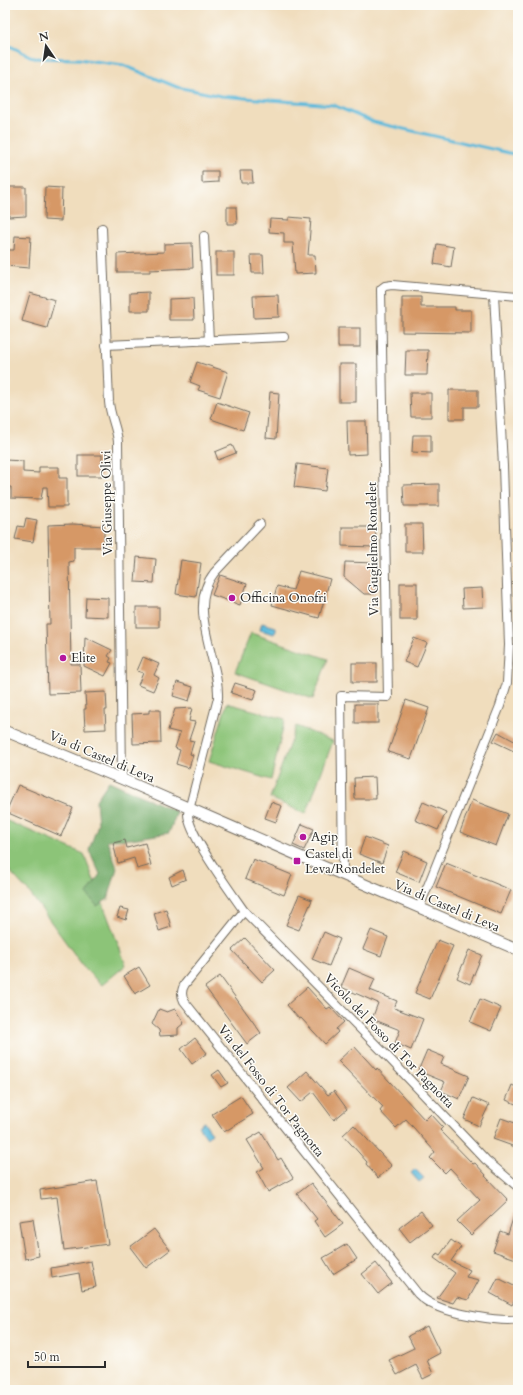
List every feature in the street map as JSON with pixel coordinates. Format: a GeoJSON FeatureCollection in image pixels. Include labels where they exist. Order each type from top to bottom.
{"type":"FeatureCollection","features":[{"type":"Feature","properties":{"kind":"street","name":"Via Giuseppe Olivi"},"geometry":{"type":"LineString","coordinates":[[102,228],[110,411],[118,440],[122,779]]}},
{"type":"Feature","properties":{"kind":"street"},"geometry":{"type":"LineString","coordinates":[[204,236],[209,341]]}},
{"type":"Feature","properties":{"kind":"street","name":"Via Guglielmo Rondelet"},"geometry":{"type":"LineString","coordinates":[[343,875],[341,696],[388,697],[381,289],[385,286],[392,285],[518,296]]}},
{"type":"Feature","properties":{"kind":"street"},"geometry":{"type":"LineString","coordinates":[[419,908],[500,706],[507,683],[509,645],[508,577],[494,294]]}},
{"type":"Feature","properties":{"kind":"street"},"geometry":{"type":"LineString","coordinates":[[106,345],[284,337]]}},
{"type":"Feature","properties":{"kind":"street"},"geometry":{"type":"LineString","coordinates":[[244,910],[220,875],[192,829],[188,819],[189,809],[218,698],[217,684],[204,620],[205,589],[214,573],[260,524]]}},
{"type":"Feature","properties":{"kind":"street","name":"Via di Castel di Leva"},"geometry":{"type":"LineString","coordinates":[[5,730],[518,950]]}},
{"type":"Feature","properties":{"kind":"street","name":"Vicolo del Fosso di Tor Pagnotta"},"geometry":{"type":"LineString","coordinates":[[244,910],[388,1057],[486,1160],[518,1187]]}},
{"type":"Feature","properties":{"kind":"street","name":"Via del Fosso di Tor Pagnotta"},"geometry":{"type":"LineString","coordinates":[[244,910],[185,984],[182,992],[184,1001],[418,1294],[429,1303],[449,1310],[501,1320],[518,1319]]}},
{"type":"Feature","properties":{"kind":"green space"},"geometry":{"type":"Polygon","coordinates":[[[251,633],[328,659],[313,699],[235,672],[251,633]]]}},
{"type":"Feature","properties":{"kind":"green space"},"geometry":{"type":"Polygon","coordinates":[[[227,703],[285,719],[271,780],[209,761],[227,703]]]}},
{"type":"Feature","properties":{"kind":"green space"},"geometry":{"type":"Polygon","coordinates":[[[296,726],[333,741],[306,814],[270,798],[296,726]]]}},
{"type":"Feature","properties":{"kind":"green space"},"geometry":{"type":"Polygon","coordinates":[[[109,781],[177,812],[169,833],[131,839],[107,840],[117,868],[108,899],[97,906],[87,894],[100,874],[89,850],[98,824],[96,800],[109,781]]]}},
{"type":"Feature","properties":{"kind":"green space"},"geometry":{"type":"Polygon","coordinates":[[[5,820],[84,854],[126,965],[102,985],[86,970],[29,892],[5,866],[5,820]]]}},
{"type":"Feature","properties":{"kind":"water"},"geometry":{"type":"Polygon","coordinates":[[[262,623],[276,627],[274,634],[260,630],[262,623]]]}},
{"type":"Feature","properties":{"kind":"water"},"geometry":{"type":"Polygon","coordinates":[[[204,1122],[212,1133],[207,1138],[198,1126],[204,1122]]]}},
{"type":"Feature","properties":{"kind":"water"},"geometry":{"type":"Polygon","coordinates":[[[415,1169],[424,1178],[419,1182],[411,1173],[415,1169]]]}},
{"type":"Feature","properties":{"kind":"building"},"geometry":{"type":"Polygon","coordinates":[[[202,171],[218,171],[218,182],[202,183],[202,171]]]}},
{"type":"Feature","properties":{"kind":"building"},"geometry":{"type":"Polygon","coordinates":[[[240,171],[252,171],[253,183],[241,183],[240,171]]]}},
{"type":"Feature","properties":{"kind":"building"},"geometry":{"type":"Polygon","coordinates":[[[8,187],[26,187],[26,216],[9,217],[8,187]]]}},
{"type":"Feature","properties":{"kind":"building"},"geometry":{"type":"Polygon","coordinates":[[[45,187],[62,188],[61,221],[44,220],[45,187]]]}},
{"type":"Feature","properties":{"kind":"building"},"geometry":{"type":"Polygon","coordinates":[[[227,207],[236,207],[237,224],[227,224],[227,207]]]}},
{"type":"Feature","properties":{"kind":"building"},"geometry":{"type":"Polygon","coordinates":[[[289,217],[311,219],[308,255],[315,255],[316,273],[295,274],[293,243],[284,243],[284,233],[269,232],[270,219],[289,220],[289,217]]]}},
{"type":"Feature","properties":{"kind":"building"},"geometry":{"type":"Polygon","coordinates":[[[15,236],[31,237],[29,268],[5,266],[5,250],[14,250],[15,236]]]}},
{"type":"Feature","properties":{"kind":"building"},"geometry":{"type":"Polygon","coordinates":[[[192,243],[193,268],[150,270],[150,272],[117,272],[117,254],[164,252],[164,244],[192,243]]]}},
{"type":"Feature","properties":{"kind":"building"},"geometry":{"type":"Polygon","coordinates":[[[437,244],[454,247],[451,267],[434,264],[437,244]]]}},
{"type":"Feature","properties":{"kind":"building"},"geometry":{"type":"Polygon","coordinates":[[[216,252],[234,252],[234,275],[216,275],[216,252]]]}},
{"type":"Feature","properties":{"kind":"building"},"geometry":{"type":"Polygon","coordinates":[[[251,255],[263,255],[264,273],[252,273],[251,255]]]}},
{"type":"Feature","properties":{"kind":"building"},"geometry":{"type":"Polygon","coordinates":[[[149,292],[149,311],[130,311],[130,293],[149,292]]]}},
{"type":"Feature","properties":{"kind":"building"},"geometry":{"type":"Polygon","coordinates":[[[30,293],[55,300],[47,328],[22,321],[30,293]]]}},
{"type":"Feature","properties":{"kind":"building"},"geometry":{"type":"Polygon","coordinates":[[[278,295],[279,317],[254,318],[253,296],[278,295]]]}},
{"type":"Feature","properties":{"kind":"building"},"geometry":{"type":"Polygon","coordinates":[[[402,297],[421,297],[421,307],[455,307],[455,310],[471,310],[471,333],[402,332],[402,297]]]}},
{"type":"Feature","properties":{"kind":"building"},"geometry":{"type":"Polygon","coordinates":[[[193,298],[194,320],[169,320],[169,299],[193,298]]]}},
{"type":"Feature","properties":{"kind":"building"},"geometry":{"type":"Polygon","coordinates":[[[338,328],[360,328],[360,347],[338,347],[338,328]]]}},
{"type":"Feature","properties":{"kind":"building"},"geometry":{"type":"Polygon","coordinates":[[[406,350],[428,350],[427,375],[405,375],[406,350]]]}},
{"type":"Feature","properties":{"kind":"building"},"geometry":{"type":"Polygon","coordinates":[[[197,362],[228,372],[220,397],[198,390],[200,386],[190,382],[197,362]]]}},
{"type":"Feature","properties":{"kind":"building"},"geometry":{"type":"Polygon","coordinates":[[[339,364],[356,364],[356,402],[339,402],[339,364]]]}},
{"type":"Feature","properties":{"kind":"building"},"geometry":{"type":"Polygon","coordinates":[[[449,390],[478,390],[478,407],[464,407],[464,419],[449,419],[449,390]]]}},
{"type":"Feature","properties":{"kind":"building"},"geometry":{"type":"Polygon","coordinates":[[[270,392],[279,393],[276,439],[266,438],[270,392]]]}},
{"type":"Feature","properties":{"kind":"building"},"geometry":{"type":"Polygon","coordinates":[[[410,393],[431,393],[431,417],[411,417],[410,393]]]}},
{"type":"Feature","properties":{"kind":"building"},"geometry":{"type":"Polygon","coordinates":[[[217,402],[249,413],[243,430],[211,419],[217,402]]]}},
{"type":"Feature","properties":{"kind":"building"},"geometry":{"type":"Polygon","coordinates":[[[347,421],[366,421],[367,454],[348,455],[347,421]]]}},
{"type":"Feature","properties":{"kind":"building"},"geometry":{"type":"Polygon","coordinates":[[[413,435],[431,435],[431,453],[412,452],[413,435]]]}},
{"type":"Feature","properties":{"kind":"building"},"geometry":{"type":"Polygon","coordinates":[[[232,445],[236,453],[218,460],[215,452],[232,445]]]}},
{"type":"Feature","properties":{"kind":"building"},"geometry":{"type":"Polygon","coordinates":[[[78,455],[102,455],[102,476],[78,476],[78,455]]]}},
{"type":"Feature","properties":{"kind":"building"},"geometry":{"type":"Polygon","coordinates":[[[5,460],[23,461],[23,472],[39,473],[39,467],[59,467],[59,478],[67,478],[67,507],[48,507],[47,487],[43,487],[41,499],[11,498],[11,487],[7,487],[8,477],[5,476],[5,460]]]}},
{"type":"Feature","properties":{"kind":"building"},"geometry":{"type":"Polygon","coordinates":[[[297,464],[328,468],[325,491],[294,487],[297,464]]]}},
{"type":"Feature","properties":{"kind":"building"},"geometry":{"type":"Polygon","coordinates":[[[439,484],[439,506],[404,506],[403,485],[439,484]]]}},
{"type":"Feature","properties":{"kind":"building"},"geometry":{"type":"Polygon","coordinates":[[[26,518],[37,520],[33,542],[15,539],[18,526],[24,527],[26,518]]]}},
{"type":"Feature","properties":{"kind":"building"},"geometry":{"type":"Polygon","coordinates":[[[73,524],[104,526],[104,547],[74,547],[74,561],[69,562],[71,664],[80,664],[81,693],[48,694],[46,624],[50,624],[48,525],[73,524]]]}},
{"type":"Feature","properties":{"kind":"building"},"geometry":{"type":"Polygon","coordinates":[[[405,524],[422,524],[423,552],[405,552],[405,524]]]}},
{"type":"Feature","properties":{"kind":"building"},"geometry":{"type":"Polygon","coordinates":[[[342,527],[376,527],[375,547],[342,546],[342,527]]]}},
{"type":"Feature","properties":{"kind":"building"},"geometry":{"type":"Polygon","coordinates":[[[137,557],[156,559],[154,583],[135,582],[137,557]]]}},
{"type":"Feature","properties":{"kind":"building"},"geometry":{"type":"Polygon","coordinates":[[[181,560],[201,563],[196,597],[176,594],[181,560]]]}},
{"type":"Feature","properties":{"kind":"building"},"geometry":{"type":"Polygon","coordinates":[[[345,562],[376,563],[375,594],[364,594],[344,577],[345,562]]]}},
{"type":"Feature","properties":{"kind":"building"},"geometry":{"type":"Polygon","coordinates":[[[299,571],[330,579],[319,618],[272,605],[277,586],[293,590],[299,571]]]}},
{"type":"Feature","properties":{"kind":"building"},"geometry":{"type":"Polygon","coordinates":[[[220,575],[247,584],[240,605],[212,595],[220,575]]]}},
{"type":"Feature","properties":{"kind":"building"},"geometry":{"type":"Polygon","coordinates":[[[400,583],[417,583],[417,620],[400,620],[400,583]]]}},
{"type":"Feature","properties":{"kind":"building"},"geometry":{"type":"Polygon","coordinates":[[[482,588],[483,607],[463,608],[462,589],[482,588]]]}},
{"type":"Feature","properties":{"kind":"building"},"geometry":{"type":"Polygon","coordinates":[[[86,597],[108,598],[108,617],[85,616],[86,597]]]}},
{"type":"Feature","properties":{"kind":"building"},"geometry":{"type":"Polygon","coordinates":[[[136,607],[159,607],[159,627],[136,627],[136,607]]]}},
{"type":"Feature","properties":{"kind":"building"},"geometry":{"type":"Polygon","coordinates":[[[85,637],[112,650],[108,656],[111,658],[109,662],[112,663],[105,676],[84,666],[85,637]]]}},
{"type":"Feature","properties":{"kind":"building"},"geometry":{"type":"Polygon","coordinates":[[[414,638],[427,643],[417,667],[404,662],[414,638]]]}},
{"type":"Feature","properties":{"kind":"building"},"geometry":{"type":"Polygon","coordinates":[[[143,657],[159,664],[154,675],[159,678],[153,691],[138,685],[143,673],[137,671],[143,657]]]}},
{"type":"Feature","properties":{"kind":"building"},"geometry":{"type":"Polygon","coordinates":[[[352,663],[377,663],[377,682],[352,682],[352,663]]]}},
{"type":"Feature","properties":{"kind":"building"},"geometry":{"type":"Polygon","coordinates":[[[177,682],[193,687],[189,701],[173,696],[177,682]]]}},
{"type":"Feature","properties":{"kind":"building"},"geometry":{"type":"Polygon","coordinates":[[[235,683],[257,690],[253,700],[231,693],[235,683]]]}},
{"type":"Feature","properties":{"kind":"building"},"geometry":{"type":"Polygon","coordinates":[[[106,692],[106,729],[85,730],[85,693],[106,692]]]}},
{"type":"Feature","properties":{"kind":"building"},"geometry":{"type":"Polygon","coordinates":[[[406,700],[429,708],[411,759],[388,752],[406,700]]]}},
{"type":"Feature","properties":{"kind":"building"},"geometry":{"type":"Polygon","coordinates":[[[355,704],[378,704],[378,723],[355,723],[355,704]]]}},
{"type":"Feature","properties":{"kind":"building"},"geometry":{"type":"Polygon","coordinates":[[[192,708],[189,721],[195,722],[189,740],[194,741],[190,754],[193,755],[189,768],[176,764],[180,750],[175,748],[180,733],[168,730],[175,709],[192,708]]]}},
{"type":"Feature","properties":{"kind":"building"},"geometry":{"type":"Polygon","coordinates":[[[149,710],[160,710],[161,743],[133,744],[132,714],[149,713],[149,710]]]}},
{"type":"Feature","properties":{"kind":"building"},"geometry":{"type":"Polygon","coordinates":[[[498,732],[518,743],[518,753],[493,741],[498,732]]]}},
{"type":"Feature","properties":{"kind":"building"},"geometry":{"type":"Polygon","coordinates":[[[375,777],[376,799],[355,799],[354,778],[375,777]]]}},
{"type":"Feature","properties":{"kind":"building"},"geometry":{"type":"Polygon","coordinates":[[[18,785],[73,808],[61,836],[6,812],[18,785]]]}},
{"type":"Feature","properties":{"kind":"building"},"geometry":{"type":"Polygon","coordinates":[[[472,800],[508,814],[496,846],[460,832],[472,800]]]}},
{"type":"Feature","properties":{"kind":"building"},"geometry":{"type":"Polygon","coordinates":[[[271,802],[282,806],[276,822],[265,818],[271,802]]]}},
{"type":"Feature","properties":{"kind":"building"},"geometry":{"type":"Polygon","coordinates":[[[423,802],[446,812],[438,830],[415,820],[423,802]]]}},
{"type":"Feature","properties":{"kind":"building","name":"Agip"},"geometry":{"type":"Polygon","coordinates":[[[302,824],[314,829],[304,850],[293,845],[302,824]]]}},
{"type":"Feature","properties":{"kind":"building"},"geometry":{"type":"Polygon","coordinates":[[[365,837],[388,846],[382,863],[359,854],[365,837]]]}},
{"type":"Feature","properties":{"kind":"building"},"geometry":{"type":"Polygon","coordinates":[[[125,840],[127,848],[145,843],[151,865],[137,869],[134,858],[118,863],[113,843],[125,840]]]}},
{"type":"Feature","properties":{"kind":"building"},"geometry":{"type":"Polygon","coordinates":[[[404,851],[427,861],[419,882],[395,872],[404,851]]]}},
{"type":"Feature","properties":{"kind":"building"},"geometry":{"type":"Polygon","coordinates":[[[253,859],[292,875],[284,895],[245,879],[253,859]]]}},
{"type":"Feature","properties":{"kind":"building"},"geometry":{"type":"Polygon","coordinates":[[[446,863],[511,890],[501,914],[436,887],[446,863]]]}},
{"type":"Feature","properties":{"kind":"building"},"geometry":{"type":"Polygon","coordinates":[[[183,870],[186,879],[172,885],[169,877],[183,870]]]}},
{"type":"Feature","properties":{"kind":"building"},"geometry":{"type":"Polygon","coordinates":[[[299,895],[312,900],[299,930],[286,925],[299,895]]]}},
{"type":"Feature","properties":{"kind":"building"},"geometry":{"type":"Polygon","coordinates":[[[120,908],[129,910],[126,920],[117,917],[120,908]]]}},
{"type":"Feature","properties":{"kind":"building"},"geometry":{"type":"Polygon","coordinates":[[[166,909],[171,927],[159,931],[154,913],[166,909]]]}},
{"type":"Feature","properties":{"kind":"building"},"geometry":{"type":"Polygon","coordinates":[[[371,930],[388,937],[381,956],[363,949],[371,930]]]}},
{"type":"Feature","properties":{"kind":"building"},"geometry":{"type":"Polygon","coordinates":[[[324,932],[340,939],[329,966],[312,959],[324,932]]]}},
{"type":"Feature","properties":{"kind":"building"},"geometry":{"type":"Polygon","coordinates":[[[245,938],[275,970],[262,982],[232,950],[245,938]]]}},
{"type":"Feature","properties":{"kind":"building"},"geometry":{"type":"Polygon","coordinates":[[[438,940],[453,946],[430,999],[415,993],[438,940]]]}},
{"type":"Feature","properties":{"kind":"building"},"geometry":{"type":"Polygon","coordinates":[[[469,950],[482,955],[470,984],[457,978],[469,950]]]}},
{"type":"Feature","properties":{"kind":"building"},"geometry":{"type":"Polygon","coordinates":[[[139,967],[150,985],[135,994],[124,976],[139,967]]]}},
{"type":"Feature","properties":{"kind":"building"},"geometry":{"type":"Polygon","coordinates":[[[349,968],[375,979],[370,990],[397,1001],[394,1008],[423,1019],[411,1050],[395,1043],[400,1030],[372,1019],[378,1003],[341,987],[349,968]]]}},
{"type":"Feature","properties":{"kind":"building"},"geometry":{"type":"Polygon","coordinates":[[[220,976],[261,1033],[247,1044],[205,987],[220,976]]]}},
{"type":"Feature","properties":{"kind":"building"},"geometry":{"type":"Polygon","coordinates":[[[307,987],[327,1009],[330,1007],[344,1022],[336,1029],[338,1032],[325,1044],[287,1005],[307,987]]]}},
{"type":"Feature","properties":{"kind":"building"},"geometry":{"type":"Polygon","coordinates":[[[480,999],[501,1008],[491,1031],[470,1022],[480,999]]]}},
{"type":"Feature","properties":{"kind":"building"},"geometry":{"type":"Polygon","coordinates":[[[159,1009],[167,1012],[175,1009],[184,1023],[178,1028],[178,1035],[160,1036],[159,1030],[152,1024],[159,1009]]]}},
{"type":"Feature","properties":{"kind":"building"},"geometry":{"type":"Polygon","coordinates":[[[195,1038],[207,1053],[192,1064],[181,1049],[195,1038]]]}},
{"type":"Feature","properties":{"kind":"building"},"geometry":{"type":"Polygon","coordinates":[[[354,1046],[376,1070],[377,1068],[425,1120],[431,1114],[443,1127],[440,1130],[473,1164],[475,1163],[508,1200],[471,1235],[457,1221],[480,1200],[450,1168],[445,1173],[430,1158],[435,1152],[406,1119],[396,1128],[380,1111],[383,1107],[338,1061],[354,1046]]]}},
{"type":"Feature","properties":{"kind":"building"},"geometry":{"type":"Polygon","coordinates":[[[427,1050],[444,1057],[441,1064],[469,1076],[459,1099],[441,1091],[445,1082],[418,1071],[427,1050]]]}},
{"type":"Feature","properties":{"kind":"building"},"geometry":{"type":"Polygon","coordinates":[[[219,1070],[228,1083],[221,1087],[212,1075],[219,1070]]]}},
{"type":"Feature","properties":{"kind":"building"},"geometry":{"type":"Polygon","coordinates":[[[307,1071],[328,1095],[334,1091],[347,1109],[334,1120],[313,1092],[301,1102],[288,1088],[307,1071]]]}},
{"type":"Feature","properties":{"kind":"building"},"geometry":{"type":"Polygon","coordinates":[[[512,1085],[518,1088],[518,1105],[506,1100],[512,1085]]]}},
{"type":"Feature","properties":{"kind":"building"},"geometry":{"type":"Polygon","coordinates":[[[241,1096],[253,1114],[224,1132],[212,1114],[241,1096]]]}},
{"type":"Feature","properties":{"kind":"building"},"geometry":{"type":"Polygon","coordinates":[[[473,1098],[489,1105],[479,1126],[464,1119],[473,1098]]]}},
{"type":"Feature","properties":{"kind":"building"},"geometry":{"type":"Polygon","coordinates":[[[501,1118],[518,1124],[518,1148],[493,1139],[501,1118]]]}},
{"type":"Feature","properties":{"kind":"building"},"geometry":{"type":"Polygon","coordinates":[[[354,1125],[392,1166],[378,1178],[366,1164],[367,1162],[343,1135],[354,1125]]]}},
{"type":"Feature","properties":{"kind":"building"},"geometry":{"type":"Polygon","coordinates":[[[261,1132],[278,1160],[281,1158],[293,1178],[268,1192],[257,1172],[264,1168],[247,1140],[261,1132]]]}},
{"type":"Feature","properties":{"kind":"building"},"geometry":{"type":"Polygon","coordinates":[[[97,1181],[108,1244],[64,1250],[57,1197],[41,1199],[40,1190],[97,1181]]]}},
{"type":"Feature","properties":{"kind":"building"},"geometry":{"type":"Polygon","coordinates":[[[311,1183],[343,1224],[325,1237],[314,1221],[317,1219],[297,1194],[311,1183]]]}},
{"type":"Feature","properties":{"kind":"building"},"geometry":{"type":"Polygon","coordinates":[[[516,1209],[518,1209],[518,1253],[516,1259],[493,1251],[500,1231],[508,1234],[516,1209]]]}},
{"type":"Feature","properties":{"kind":"building"},"geometry":{"type":"Polygon","coordinates":[[[421,1211],[432,1225],[410,1242],[399,1228],[421,1211]]]}},
{"type":"Feature","properties":{"kind":"building"},"geometry":{"type":"Polygon","coordinates":[[[33,1219],[39,1256],[25,1259],[19,1221],[33,1219]]]}},
{"type":"Feature","properties":{"kind":"building"},"geometry":{"type":"Polygon","coordinates":[[[154,1229],[170,1250],[146,1268],[130,1247],[154,1229]]]}},
{"type":"Feature","properties":{"kind":"building"},"geometry":{"type":"Polygon","coordinates":[[[451,1240],[461,1247],[451,1261],[470,1270],[466,1277],[479,1280],[468,1300],[457,1297],[453,1303],[437,1298],[455,1273],[434,1258],[437,1253],[440,1255],[451,1240]]]}},
{"type":"Feature","properties":{"kind":"building"},"geometry":{"type":"Polygon","coordinates":[[[347,1244],[357,1259],[333,1274],[323,1258],[347,1244]]]}},
{"type":"Feature","properties":{"kind":"building"},"geometry":{"type":"Polygon","coordinates":[[[91,1261],[96,1287],[82,1290],[79,1273],[52,1278],[51,1268],[91,1261]]]}},
{"type":"Feature","properties":{"kind":"building"},"geometry":{"type":"Polygon","coordinates":[[[376,1263],[392,1283],[378,1294],[362,1274],[376,1263]]]}},
{"type":"Feature","properties":{"kind":"building"},"geometry":{"type":"Polygon","coordinates":[[[498,1278],[518,1288],[518,1293],[512,1305],[490,1293],[498,1278]]]}},
{"type":"Feature","properties":{"kind":"building"},"geometry":{"type":"Polygon","coordinates":[[[427,1326],[440,1353],[427,1360],[433,1374],[423,1379],[416,1365],[397,1375],[389,1360],[414,1348],[408,1336],[427,1326]]]}},
{"type":"Feature","properties":{"kind":"waterway"},"geometry":{"type":"LineString","coordinates":[[5,45],[34,58],[78,59],[123,65],[177,87],[221,96],[333,105],[373,122],[518,155]]}},
{"type":"Feature","properties":{"kind":"place","name":"Officina Onofri"},"geometry":{"type":"Point","coordinates":[232,598]}},
{"type":"Feature","properties":{"kind":"place","name":"Elite"},"geometry":{"type":"Point","coordinates":[63,658]}},
{"type":"Feature","properties":{"kind":"place","name":"Agip"},"geometry":{"type":"Point","coordinates":[303,837]}},
{"type":"Feature","properties":{"kind":"place","name":"Castel di Leva/Rondelet"},"geometry":{"type":"Point","coordinates":[297,861]}}]}
